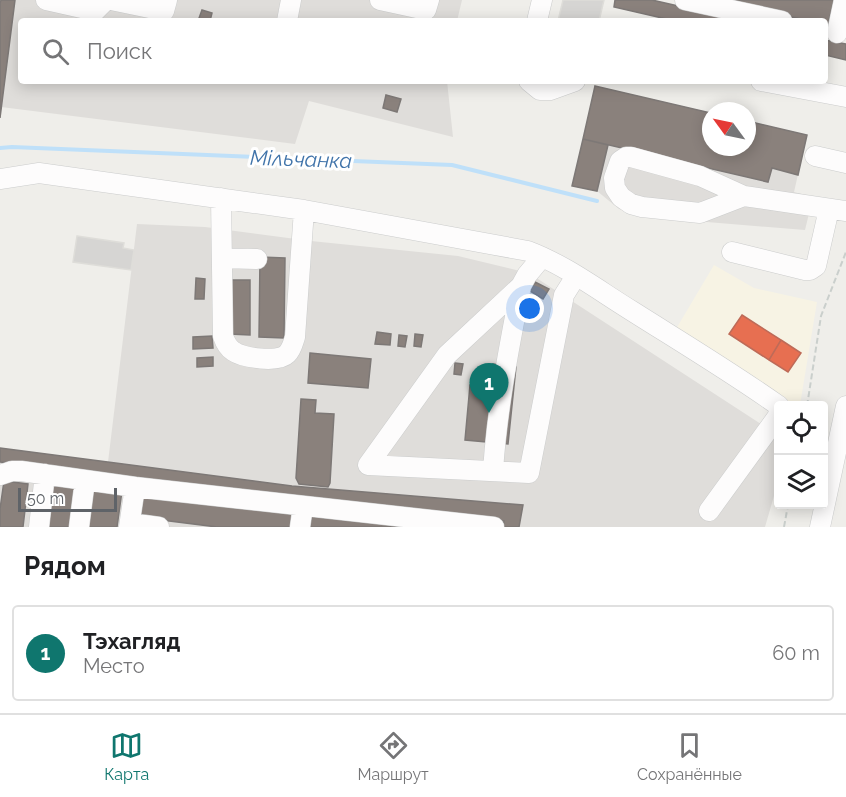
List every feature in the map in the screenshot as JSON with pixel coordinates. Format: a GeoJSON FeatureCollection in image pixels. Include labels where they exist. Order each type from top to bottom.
{"type":"FeatureCollection","features":[{"type":"Feature","properties":{"kind":"street"},"geometry":{"type":"LineString","coordinates":[[46,0],[95,11],[106,0]]}},
{"type":"Feature","properties":{"kind":"street"},"geometry":{"type":"LineString","coordinates":[[111,0],[164,11],[167,0]]}},
{"type":"Feature","properties":{"kind":"street"},"geometry":{"type":"LineString","coordinates":[[288,18],[291,0]]}},
{"type":"Feature","properties":{"kind":"street"},"geometry":{"type":"LineString","coordinates":[[389,8],[426,10],[429,0]]}},
{"type":"Feature","properties":{"kind":"street"},"geometry":{"type":"LineString","coordinates":[[538,18],[542,0]]}},
{"type":"Feature","properties":{"kind":"street"},"geometry":{"type":"LineString","coordinates":[[685,0],[768,18]]}},
{"type":"Feature","properties":{"kind":"street"},"geometry":{"type":"LineString","coordinates":[[836,33],[844,0]]}},
{"type":"Feature","properties":{"kind":"street"},"geometry":{"type":"LineString","coordinates":[[533,84],[540,90],[550,90],[567,84]]}},
{"type":"Feature","properties":{"kind":"street"},"geometry":{"type":"LineString","coordinates":[[777,84],[846,97]]}},
{"type":"Feature","properties":{"kind":"street"},"geometry":{"type":"LineString","coordinates":[[815,156],[846,163]]}},
{"type":"Feature","properties":{"kind":"street"},"geometry":{"type":"LineString","coordinates":[[732,252],[810,270],[816,266],[838,210],[744,196],[700,176],[631,157],[620,161],[614,178],[615,188],[621,197],[631,204],[642,207],[700,213],[744,196]]}},
{"type":"Feature","properties":{"kind":"street"},"geometry":{"type":"LineString","coordinates":[[0,179],[39,173],[304,210],[528,251],[576,276],[739,377],[774,402]]}},
{"type":"Feature","properties":{"kind":"street"},"geometry":{"type":"LineString","coordinates":[[221,198],[222,336],[226,345],[244,357],[278,359],[286,356],[292,347],[295,337],[304,210]]}},
{"type":"Feature","properties":{"kind":"street"},"geometry":{"type":"LineString","coordinates":[[493,471],[504,377],[521,286],[542,257]]}},
{"type":"Feature","properties":{"kind":"street"},"geometry":{"type":"LineString","coordinates":[[222,258],[257,259]]}},
{"type":"Feature","properties":{"kind":"street"},"geometry":{"type":"LineString","coordinates":[[521,286],[447,355],[368,465],[529,473],[564,295],[576,276]]}},
{"type":"Feature","properties":{"kind":"street"},"geometry":{"type":"LineString","coordinates":[[820,527],[830,440],[846,406]]}},
{"type":"Feature","properties":{"kind":"street"},"geometry":{"type":"LineString","coordinates":[[709,511],[774,422]]}},
{"type":"Feature","properties":{"kind":"street"},"geometry":{"type":"LineString","coordinates":[[0,476],[12,471],[45,474],[135,487],[494,527]]}},
{"type":"Feature","properties":{"kind":"street"},"geometry":{"type":"LineString","coordinates":[[39,527],[45,474]]}},
{"type":"Feature","properties":{"kind":"street"},"geometry":{"type":"LineString","coordinates":[[79,527],[85,480]]}},
{"type":"Feature","properties":{"kind":"street"},"geometry":{"type":"LineString","coordinates":[[135,487],[129,525],[159,527]]}},
{"type":"Feature","properties":{"kind":"street"},"geometry":{"type":"LineString","coordinates":[[300,527],[303,506]]}},
{"type":"Feature","properties":{"kind":"path"},"geometry":{"type":"LineString","coordinates":[[808,401],[821,316],[846,252]]}},
{"type":"Feature","properties":{"kind":"path"},"geometry":{"type":"LineString","coordinates":[[784,527],[787,509]]}},
{"type":"Feature","properties":{"kind":"shaded area"},"geometry":{"type":"Polygon","coordinates":[[[0,0],[462,0],[458,18],[18,18],[18,84],[447,84],[453,137],[309,101],[295,144],[1,107],[0,118],[0,0]]]}},
{"type":"Feature","properties":{"kind":"shaded area"},"geometry":{"type":"Polygon","coordinates":[[[595,86],[702,111],[702,156],[756,156],[756,123],[807,135],[794,192],[813,197],[805,230],[646,215],[619,209],[597,191],[572,186],[595,86]]]}},
{"type":"Feature","properties":{"kind":"shaded area"},"geometry":{"type":"Polygon","coordinates":[[[137,224],[205,227],[311,241],[458,256],[516,270],[538,279],[774,432],[774,496],[765,527],[0,527],[0,448],[108,462],[137,224]]]}},
{"type":"Feature","properties":{"kind":"shaded area"},"geometry":{"type":"Polygon","coordinates":[[[714,265],[754,288],[817,302],[801,401],[786,401],[676,329],[714,265]]]}},
{"type":"Feature","properties":{"kind":"building: Торговля"},"geometry":{"type":"Polygon","coordinates":[[[742,315],[781,340],[769,360],[729,334],[742,315]]]}},
{"type":"Feature","properties":{"kind":"building: Торговля"},"geometry":{"type":"Polygon","coordinates":[[[781,340],[801,353],[788,372],[769,360],[781,340]]]}},
{"type":"Feature","properties":{"kind":"building: Промзона"},"geometry":{"type":"Polygon","coordinates":[[[1,0],[15,0],[0,118],[0,3],[1,0]]]}},
{"type":"Feature","properties":{"kind":"building: Промзона"},"geometry":{"type":"Polygon","coordinates":[[[615,0],[652,0],[731,18],[662,18],[614,7],[615,0]]]}},
{"type":"Feature","properties":{"kind":"building: Промзона"},"geometry":{"type":"Polygon","coordinates":[[[713,0],[834,0],[828,25],[828,18],[796,18],[713,0]]]}},
{"type":"Feature","properties":{"kind":"building: Промзона"},"geometry":{"type":"Polygon","coordinates":[[[202,10],[212,13],[211,18],[199,18],[202,10]]]}},
{"type":"Feature","properties":{"kind":"building: Промзона"},"geometry":{"type":"Polygon","coordinates":[[[828,41],[846,44],[846,60],[828,56],[828,41]]]}},
{"type":"Feature","properties":{"kind":"building: Промзона"},"geometry":{"type":"Polygon","coordinates":[[[595,86],[702,111],[702,156],[756,156],[756,123],[807,135],[798,175],[772,168],[768,182],[583,139],[595,86]]]}},
{"type":"Feature","properties":{"kind":"building: Промзона"},"geometry":{"type":"Polygon","coordinates":[[[386,95],[401,99],[397,112],[383,108],[386,95]]]}},
{"type":"Feature","properties":{"kind":"building: Промзона"},"geometry":{"type":"Polygon","coordinates":[[[583,139],[608,145],[597,191],[572,186],[583,139]]]}},
{"type":"Feature","properties":{"kind":"building: Промзона"},"geometry":{"type":"Polygon","coordinates":[[[260,257],[285,258],[284,338],[259,337],[260,257]]]}},
{"type":"Feature","properties":{"kind":"building: Промзона"},"geometry":{"type":"Polygon","coordinates":[[[196,278],[205,279],[204,299],[195,299],[196,278]]]}},
{"type":"Feature","properties":{"kind":"building: Промзона"},"geometry":{"type":"Polygon","coordinates":[[[230,280],[250,280],[250,335],[229,334],[230,280]]]}},
{"type":"Feature","properties":{"kind":"building: Промзона"},"geometry":{"type":"Polygon","coordinates":[[[535,282],[549,289],[543,299],[530,291],[535,282]]]}},
{"type":"Feature","properties":{"kind":"building: Промзона"},"geometry":{"type":"Polygon","coordinates":[[[377,332],[391,334],[390,345],[375,344],[377,332]]]}},
{"type":"Feature","properties":{"kind":"building: Промзона"},"geometry":{"type":"Polygon","coordinates":[[[415,334],[423,335],[421,347],[414,346],[415,334]]]}},
{"type":"Feature","properties":{"kind":"building: Промзона"},"geometry":{"type":"Polygon","coordinates":[[[399,335],[407,336],[405,347],[398,346],[399,335]]]}},
{"type":"Feature","properties":{"kind":"building: Промзона"},"geometry":{"type":"Polygon","coordinates":[[[212,336],[213,348],[193,349],[193,337],[212,336]]]}},
{"type":"Feature","properties":{"kind":"building: Промзона"},"geometry":{"type":"Polygon","coordinates":[[[310,353],[371,359],[368,388],[308,383],[310,353]]]}},
{"type":"Feature","properties":{"kind":"building: Промзона"},"geometry":{"type":"Polygon","coordinates":[[[213,357],[213,366],[197,367],[197,358],[213,357]]]}},
{"type":"Feature","properties":{"kind":"building: Промзона"},"geometry":{"type":"Polygon","coordinates":[[[455,363],[463,364],[461,375],[454,374],[455,363]]]}},
{"type":"Feature","properties":{"kind":"building: Промзона"},"geometry":{"type":"Polygon","coordinates":[[[493,364],[516,367],[508,444],[465,440],[470,385],[483,386],[484,377],[492,378],[493,364]]]}},
{"type":"Feature","properties":{"kind":"building: Промзона"},"geometry":{"type":"Polygon","coordinates":[[[301,399],[316,400],[315,413],[334,414],[328,487],[299,484],[296,478],[301,399]]]}},
{"type":"Feature","properties":{"kind":"building: Промзона"},"geometry":{"type":"Polygon","coordinates":[[[0,448],[292,486],[523,505],[519,527],[503,527],[504,521],[0,462],[0,448]]]}},
{"type":"Feature","properties":{"kind":"building: Промзона"},"geometry":{"type":"Polygon","coordinates":[[[4,481],[28,484],[23,527],[0,527],[4,481]]]}},
{"type":"Feature","properties":{"kind":"building: Промзона"},"geometry":{"type":"Polygon","coordinates":[[[51,483],[80,487],[74,527],[45,527],[51,483]]]}},
{"type":"Feature","properties":{"kind":"building: Промзона"},"geometry":{"type":"Polygon","coordinates":[[[91,487],[122,491],[117,527],[86,527],[91,487]]]}},
{"type":"Feature","properties":{"kind":"building: Промзона"},"geometry":{"type":"Polygon","coordinates":[[[142,497],[294,513],[293,527],[217,527],[138,517],[142,497]]]}},
{"type":"Feature","properties":{"kind":"building: Промзона"},"geometry":{"type":"Polygon","coordinates":[[[312,516],[411,527],[309,527],[312,516]]]}},
{"type":"Feature","properties":{"kind":"building: Прочее"},"geometry":{"type":"Polygon","coordinates":[[[563,0],[604,0],[600,18],[559,18],[563,0]]]}},
{"type":"Feature","properties":{"kind":"building: Прочее"},"geometry":{"type":"Polygon","coordinates":[[[77,236],[124,243],[123,248],[134,250],[131,270],[73,262],[77,236]]]}},
{"type":"Feature","properties":{"kind":"waterway","name":"Мільчанка"},"geometry":{"type":"LineString","coordinates":[[0,148],[452,165],[597,201]]}},
{"type":"Feature","properties":{"kind":"place","name":"Тэхагляд"},"geometry":{"type":"Point","coordinates":[489,413]}}]}
